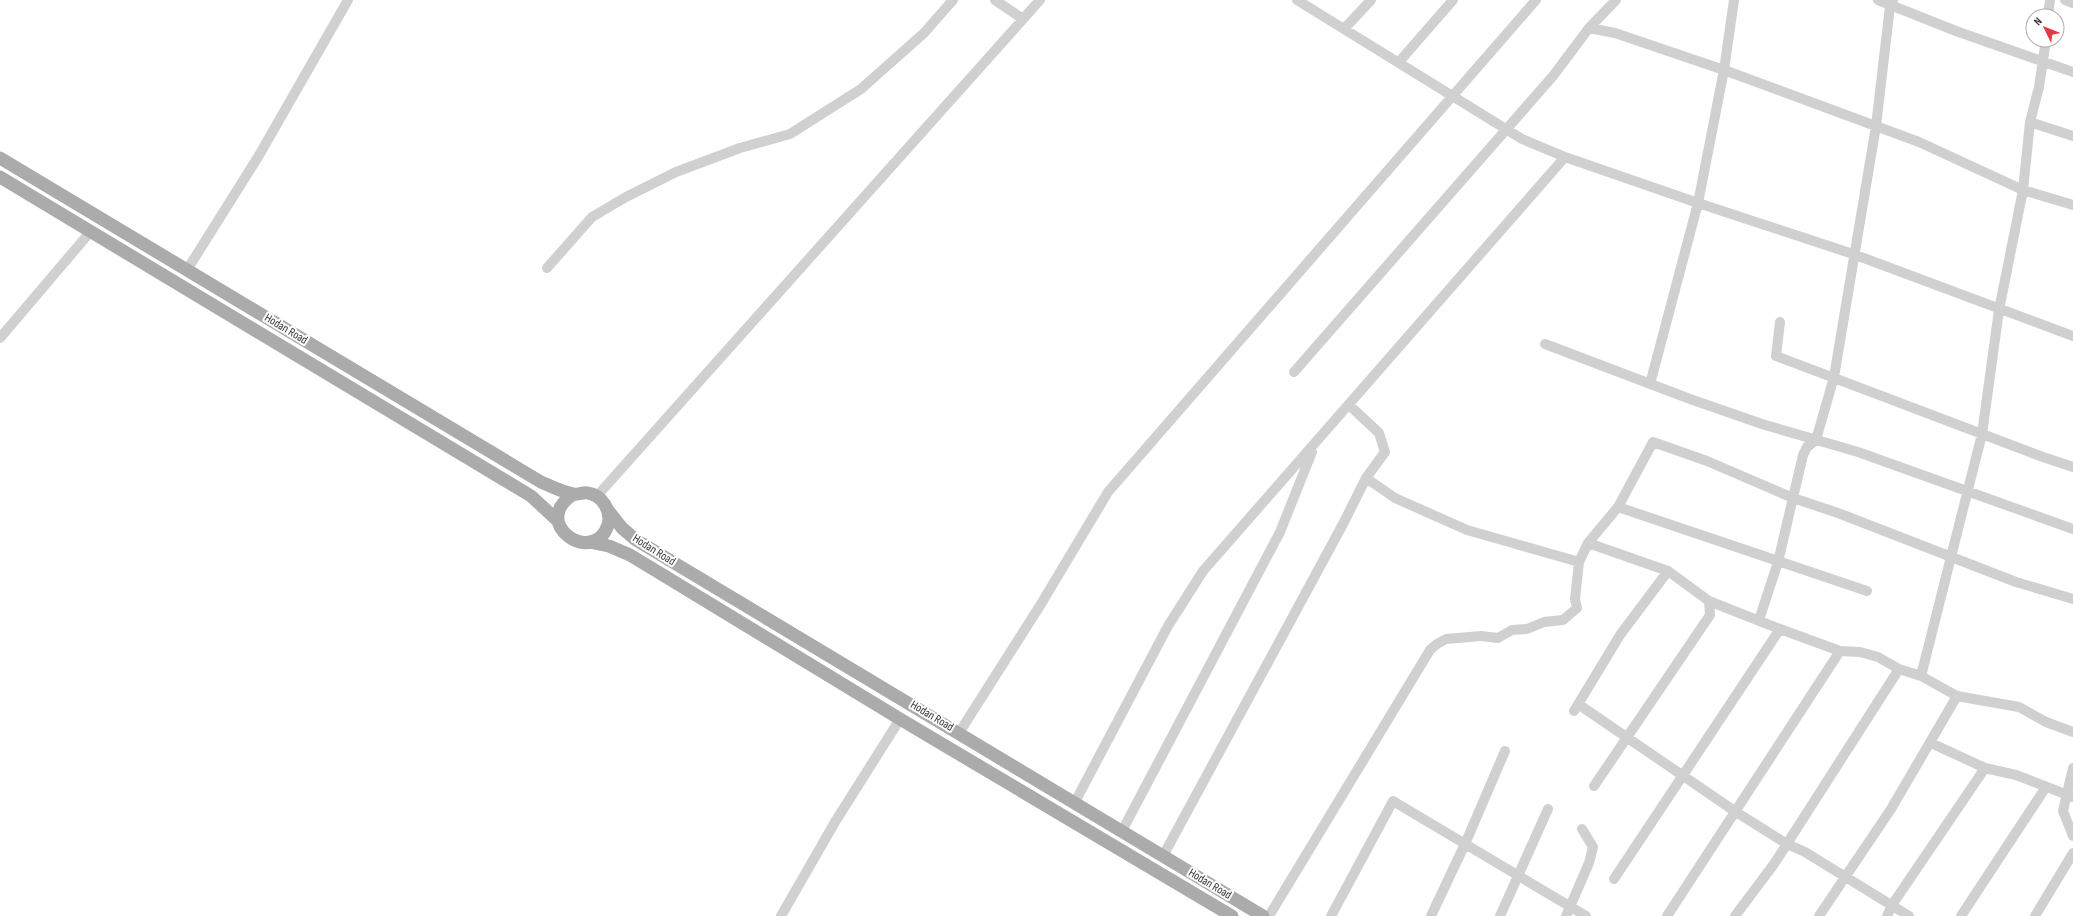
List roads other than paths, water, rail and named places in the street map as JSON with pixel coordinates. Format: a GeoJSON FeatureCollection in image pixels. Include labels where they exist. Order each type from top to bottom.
{"type":"FeatureCollection","features":[{"type":"Feature","properties":{"kind":"main road","name":"Hodan Road"},"geometry":{"type":"LineString","coordinates":[[0,158],[541,482],[574,494],[590,493],[598,496],[622,528],[636,540],[1263,916]]}},
{"type":"Feature","properties":{"kind":"main road","name":"Hodan Road"},"geometry":{"type":"LineString","coordinates":[[0,177],[531,496],[558,521],[566,536],[581,543],[590,542],[609,546],[630,555],[900,719],[1232,916]]}},
{"type":"Feature","properties":{"kind":"main road"},"geometry":{"type":"LineString","coordinates":[[558,521],[562,505],[574,494]]}},
{"type":"Feature","properties":{"kind":"main road"},"geometry":{"type":"LineString","coordinates":[[590,542],[597,539],[604,533],[609,517],[607,509]]}},
{"type":"Feature","properties":{"kind":"street"},"geometry":{"type":"LineString","coordinates":[[187,270],[258,157],[348,0]]}},
{"type":"Feature","properties":{"kind":"street"},"geometry":{"type":"LineString","coordinates":[[547,268],[592,218],[626,197],[676,172],[740,148],[790,134],[861,89],[924,33],[953,0]]}},
{"type":"Feature","properties":{"kind":"street"},"geometry":{"type":"LineString","coordinates":[[995,0],[1023,19]]}},
{"type":"Feature","properties":{"kind":"street"},"geometry":{"type":"LineString","coordinates":[[598,496],[1040,0]]}},
{"type":"Feature","properties":{"kind":"street"},"geometry":{"type":"LineString","coordinates":[[1297,0],[1522,139],[1565,157],[1853,254],[1999,310],[2073,336]]}},
{"type":"Feature","properties":{"kind":"street"},"geometry":{"type":"LineString","coordinates":[[1344,29],[1371,0]]}},
{"type":"Feature","properties":{"kind":"street"},"geometry":{"type":"LineString","coordinates":[[1399,62],[1453,0]]}},
{"type":"Feature","properties":{"kind":"street"},"geometry":{"type":"LineString","coordinates":[[959,733],[1041,604],[1108,492],[1536,0]]}},
{"type":"Feature","properties":{"kind":"street"},"geometry":{"type":"LineString","coordinates":[[1294,372],[1553,76],[1588,28],[1616,0]]}},
{"type":"Feature","properties":{"kind":"street"},"geometry":{"type":"LineString","coordinates":[[1650,384],[1698,203],[1724,70],[1734,0]]}},
{"type":"Feature","properties":{"kind":"street"},"geometry":{"type":"LineString","coordinates":[[1878,0],[1892,3],[2043,62],[2073,72]]}},
{"type":"Feature","properties":{"kind":"street"},"geometry":{"type":"LineString","coordinates":[[2065,0],[2073,3]]}},
{"type":"Feature","properties":{"kind":"street"},"geometry":{"type":"LineString","coordinates":[[1759,620],[1778,562],[1805,450],[1806,447],[1816,440],[1834,377],[1853,254],[1876,126],[1892,3]]}},
{"type":"Feature","properties":{"kind":"street"},"geometry":{"type":"LineString","coordinates":[[1588,28],[1615,33],[1724,70],[1919,142],[2023,190],[2073,205]]}},
{"type":"Feature","properties":{"kind":"street"},"geometry":{"type":"LineString","coordinates":[[1921,676],[1969,492],[1982,434],[1999,310],[2023,190],[2030,122],[2045,48]]}},
{"type":"Feature","properties":{"kind":"street"},"geometry":{"type":"LineString","coordinates":[[2030,122],[2073,136]]}},
{"type":"Feature","properties":{"kind":"street"},"geometry":{"type":"LineString","coordinates":[[1074,802],[1168,626],[1203,571],[1565,157]]}},
{"type":"Feature","properties":{"kind":"street"},"geometry":{"type":"LineString","coordinates":[[0,338],[91,231]]}},
{"type":"Feature","properties":{"kind":"street"},"geometry":{"type":"LineString","coordinates":[[1780,322],[1776,356],[2043,457],[2073,466]]}},
{"type":"Feature","properties":{"kind":"street"},"geometry":{"type":"LineString","coordinates":[[1545,344],[1650,384],[1762,424],[1863,454],[2073,529]]}},
{"type":"Feature","properties":{"kind":"street"},"geometry":{"type":"LineString","coordinates":[[1163,856],[1340,531],[1366,478],[1384,452],[1379,433],[1349,405]]}},
{"type":"Feature","properties":{"kind":"street"},"geometry":{"type":"LineString","coordinates":[[1269,916],[1430,650],[1446,639],[1481,636],[1498,638],[1512,630],[1527,629],[1544,622],[1563,620],[1577,608],[1575,599],[1579,562],[1588,543],[1618,506],[1653,442],[1707,461],[1793,498],[1838,513],[2016,582],[2073,599]]}},
{"type":"Feature","properties":{"kind":"street"},"geometry":{"type":"LineString","coordinates":[[1122,831],[1280,532],[1314,445]]}},
{"type":"Feature","properties":{"kind":"street"},"geometry":{"type":"LineString","coordinates":[[1366,478],[1395,498],[1467,530],[1579,562]]}},
{"type":"Feature","properties":{"kind":"street"},"geometry":{"type":"LineString","coordinates":[[1618,506],[1778,562],[1867,591]]}},
{"type":"Feature","properties":{"kind":"street"},"geometry":{"type":"LineString","coordinates":[[1588,543],[1668,571],[1709,601],[1780,629],[1840,651],[1860,652],[1878,657],[1899,669],[1921,676],[1957,696],[2019,706],[2046,722],[2073,732]]}},
{"type":"Feature","properties":{"kind":"street"},"geometry":{"type":"LineString","coordinates":[[1668,571],[1620,635],[1576,708],[1626,736],[1683,777],[1787,844],[1806,852],[1909,916]]}},
{"type":"Feature","properties":{"kind":"street"},"geometry":{"type":"LineString","coordinates":[[1594,786],[1626,736],[1710,615],[1709,601]]}},
{"type":"Feature","properties":{"kind":"street"},"geometry":{"type":"LineString","coordinates":[[1614,879],[1780,629]]}},
{"type":"Feature","properties":{"kind":"street"},"geometry":{"type":"LineString","coordinates":[[1667,916],[1840,651]]}},
{"type":"Feature","properties":{"kind":"street"},"geometry":{"type":"LineString","coordinates":[[1735,916],[1787,844],[1899,669]]}},
{"type":"Feature","properties":{"kind":"street"},"geometry":{"type":"LineString","coordinates":[[1819,916],[1844,876],[1891,809],[1931,743],[1957,696]]}},
{"type":"Feature","properties":{"kind":"street"},"geometry":{"type":"LineString","coordinates":[[780,916],[835,822],[900,719]]}},
{"type":"Feature","properties":{"kind":"street"},"geometry":{"type":"LineString","coordinates":[[1931,743],[1985,768],[2016,775],[2070,796]]}},
{"type":"Feature","properties":{"kind":"street"},"geometry":{"type":"LineString","coordinates":[[1432,916],[1505,751]]}},
{"type":"Feature","properties":{"kind":"street"},"geometry":{"type":"LineString","coordinates":[[1887,916],[1892,905],[1985,768]]}},
{"type":"Feature","properties":{"kind":"street"},"geometry":{"type":"LineString","coordinates":[[2073,768],[2070,796],[2063,811],[2073,836]]}},
{"type":"Feature","properties":{"kind":"street"},"geometry":{"type":"LineString","coordinates":[[1960,916],[2046,787]]}},
{"type":"Feature","properties":{"kind":"street"},"geometry":{"type":"LineString","coordinates":[[1331,916],[1393,801],[1519,876],[1569,911],[1586,916]]}},
{"type":"Feature","properties":{"kind":"street"},"geometry":{"type":"LineString","coordinates":[[1500,916],[1548,809]]}},
{"type":"Feature","properties":{"kind":"street"},"geometry":{"type":"LineString","coordinates":[[1569,911],[1589,863],[1593,846],[1582,829]]}},
{"type":"Feature","properties":{"kind":"street"},"geometry":{"type":"LineString","coordinates":[[2034,916],[2073,853]]}}]}
